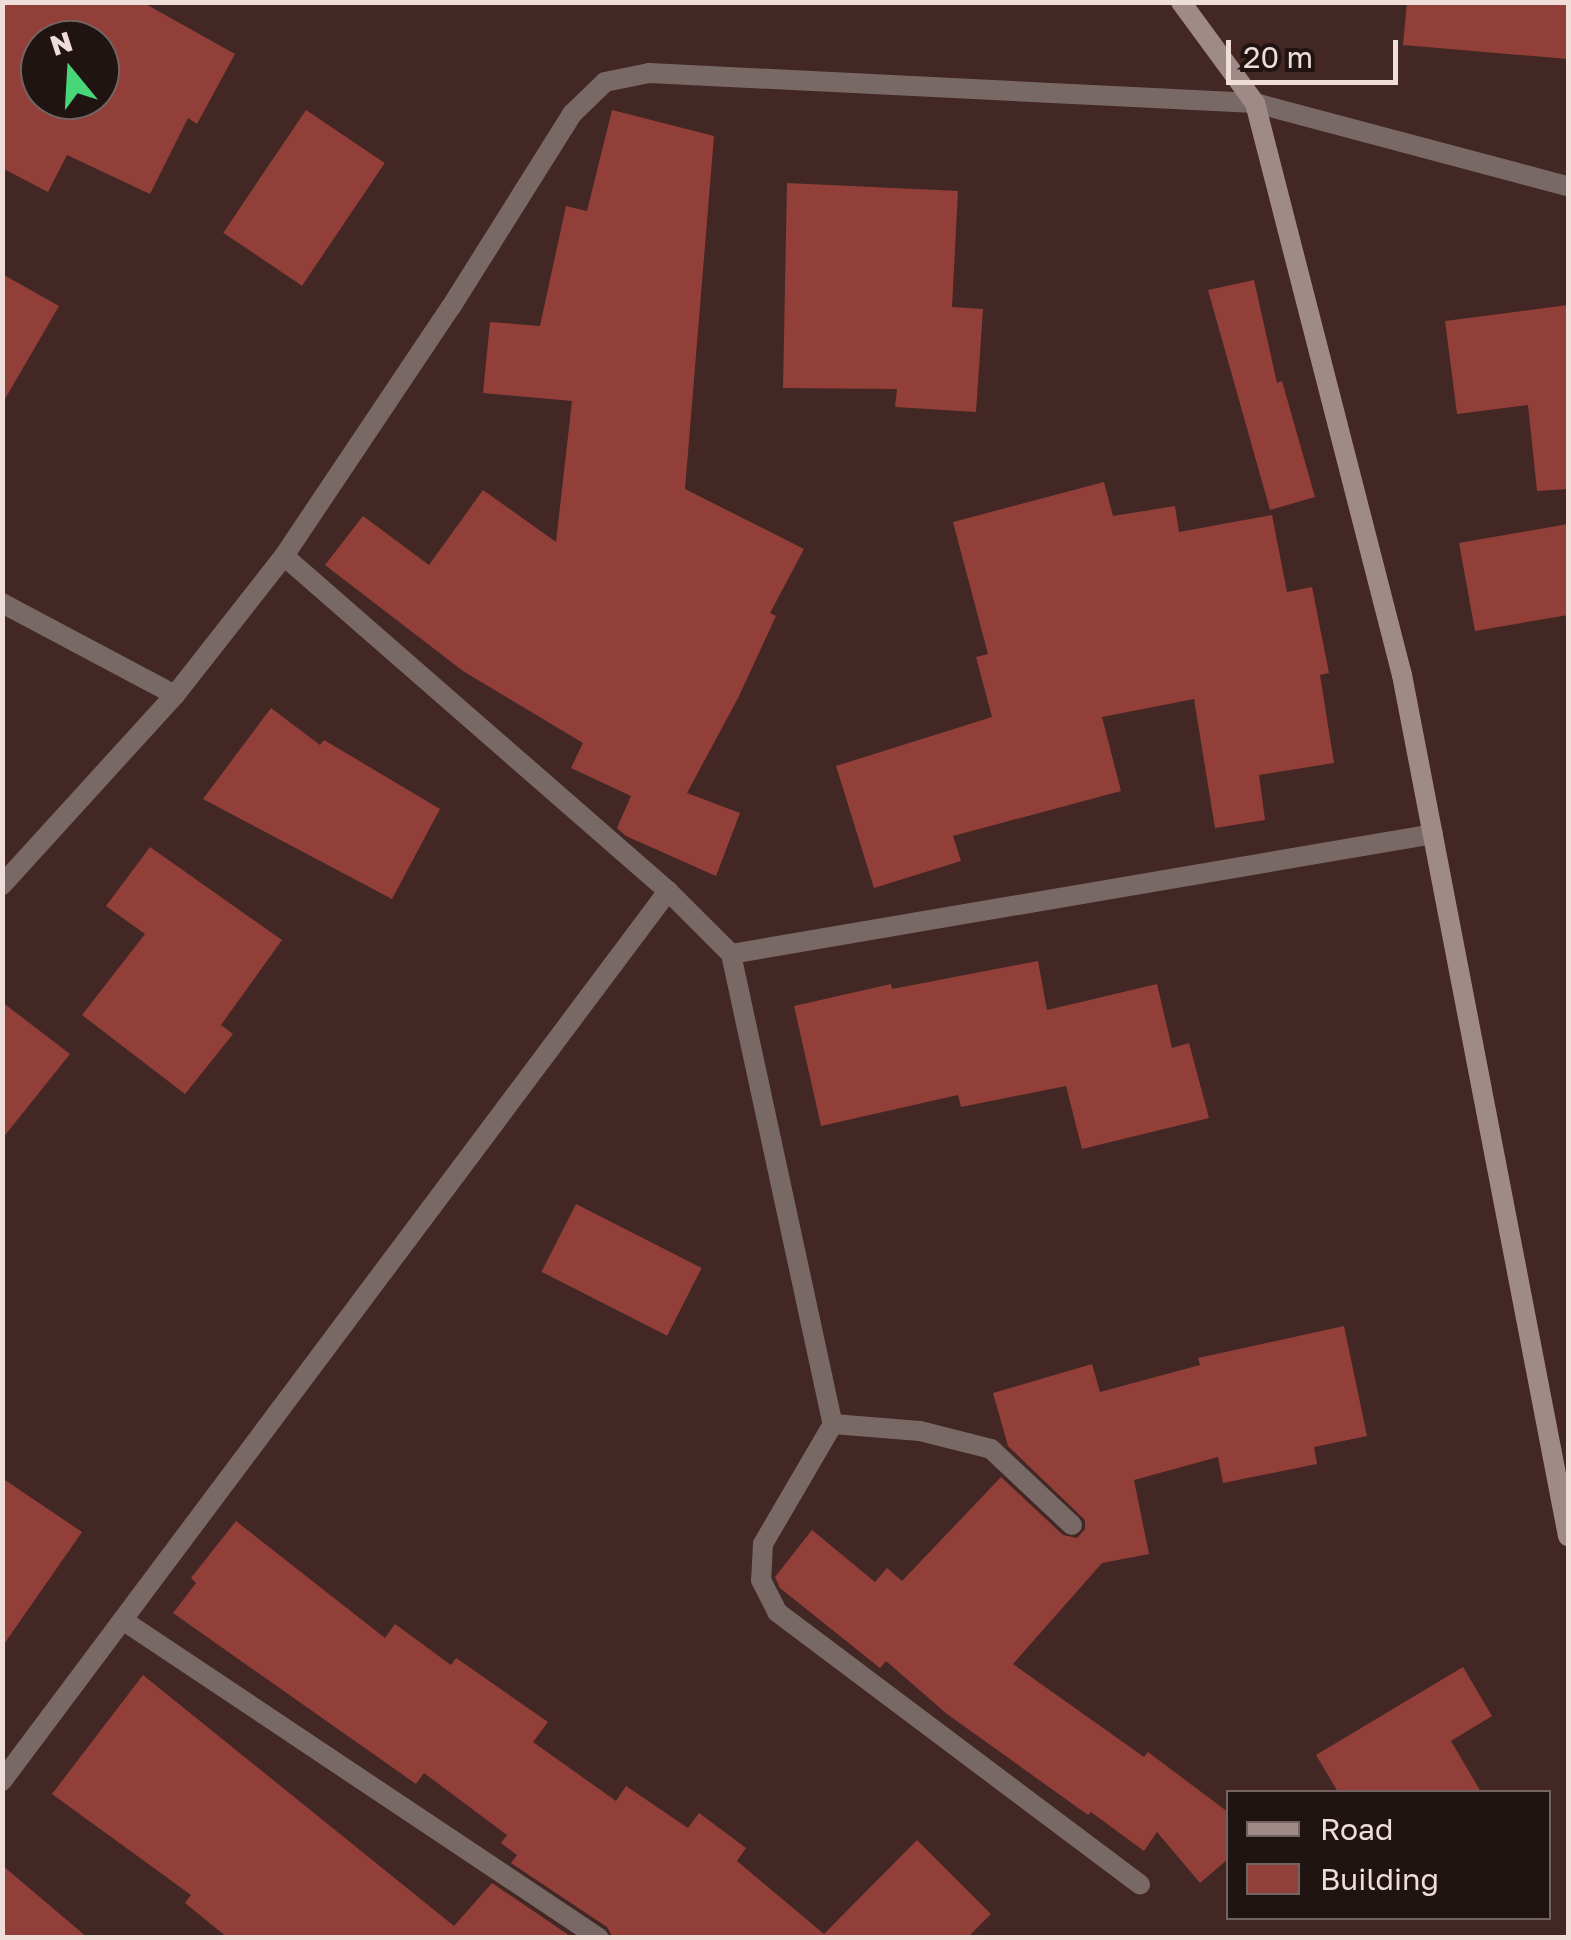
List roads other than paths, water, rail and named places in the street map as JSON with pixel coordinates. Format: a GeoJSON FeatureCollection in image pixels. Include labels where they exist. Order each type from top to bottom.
{"type":"FeatureCollection","features":[{"type":"Feature","properties":{"kind":"street"},"geometry":{"type":"LineString","coordinates":[[1181,2],[1256,103],[1402,674],[1568,1536]]}},
{"type":"Feature","properties":{"kind":"street"},"geometry":{"type":"LineString","coordinates":[[2,885],[175,694],[284,556],[452,307],[572,114],[605,82],[649,74],[1256,103],[1568,186]]}},
{"type":"Feature","properties":{"kind":"street"},"geometry":{"type":"LineString","coordinates":[[284,556],[668,891],[730,954],[833,1424],[763,1544],[760,1580],[777,1612],[1140,1885]]}},
{"type":"Feature","properties":{"kind":"street"},"geometry":{"type":"LineString","coordinates":[[2,603],[175,694]]}},
{"type":"Feature","properties":{"kind":"street"},"geometry":{"type":"LineString","coordinates":[[730,954],[1433,834]]}},
{"type":"Feature","properties":{"kind":"street"},"geometry":{"type":"LineString","coordinates":[[4,1775],[124,1622],[668,891]]}},
{"type":"Feature","properties":{"kind":"street"},"geometry":{"type":"LineString","coordinates":[[833,1424],[920,1431],[990,1448],[1072,1525]]}},
{"type":"Feature","properties":{"kind":"street"},"geometry":{"type":"LineString","coordinates":[[124,1622],[599,1938]]}}]}
